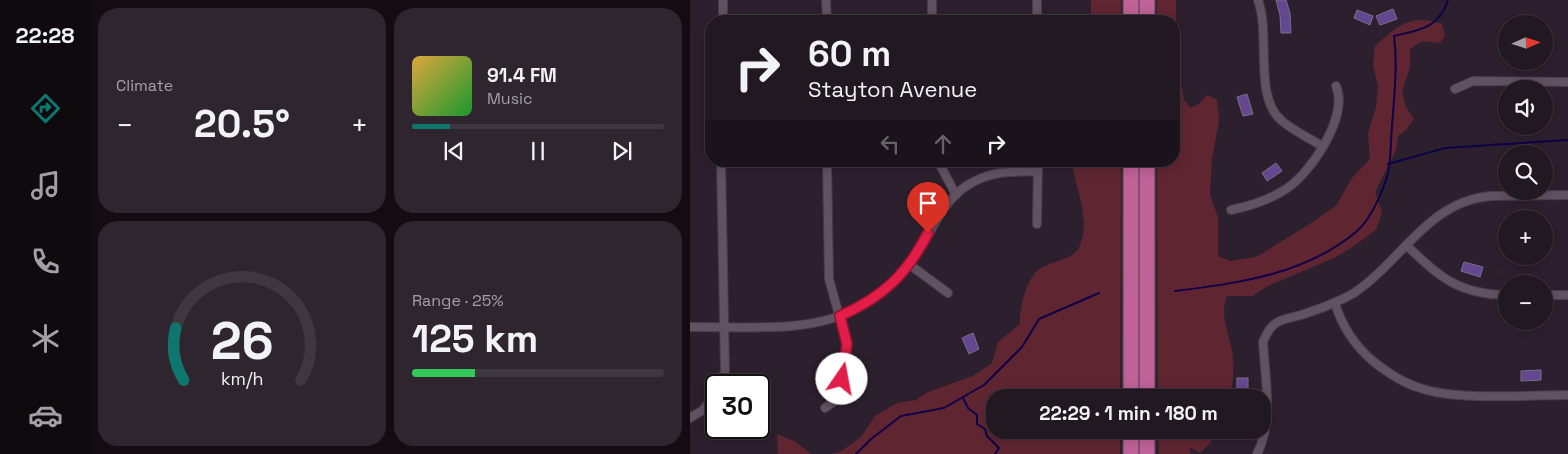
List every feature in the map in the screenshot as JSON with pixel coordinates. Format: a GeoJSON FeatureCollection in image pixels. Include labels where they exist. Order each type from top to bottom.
{"type":"FeatureCollection","features":[{"type":"Feature","properties":{"kind":"highway"},"geometry":{"type":"LineString","coordinates":[[1131,0],[1131,15]]}},
{"type":"Feature","properties":{"kind":"highway"},"geometry":{"type":"LineString","coordinates":[[1147,0],[1147,15]]}},
{"type":"Feature","properties":{"kind":"highway"},"geometry":{"type":"LineString","coordinates":[[1131,167],[1131,389]]}},
{"type":"Feature","properties":{"kind":"highway"},"geometry":{"type":"LineString","coordinates":[[1147,167],[1147,389]]}},
{"type":"Feature","properties":{"kind":"highway"},"geometry":{"type":"LineString","coordinates":[[1131,439],[1131,454]]}},
{"type":"Feature","properties":{"kind":"highway"},"geometry":{"type":"LineString","coordinates":[[1147,439],[1147,454]]}},
{"type":"Feature","properties":{"kind":"street"},"geometry":{"type":"LineString","coordinates":[[723,0],[723,15]]}},
{"type":"Feature","properties":{"kind":"street"},"geometry":{"type":"LineString","coordinates":[[826,0],[826,15]]}},
{"type":"Feature","properties":{"kind":"street"},"geometry":{"type":"LineString","coordinates":[[932,0],[932,15]]}},
{"type":"Feature","properties":{"kind":"street"},"geometry":{"type":"LineString","coordinates":[[1037,0],[1037,15]]}},
{"type":"Feature","properties":{"kind":"street"},"geometry":{"type":"LineString","coordinates":[[1258,0],[1264,18],[1266,93],[1273,110],[1281,121],[1322,146]]}},
{"type":"Feature","properties":{"kind":"street"},"geometry":{"type":"LineString","coordinates":[[1455,89],[1473,80],[1568,82]]}},
{"type":"Feature","properties":{"kind":"street"},"geometry":{"type":"LineString","coordinates":[[1232,210],[1261,202],[1288,188],[1307,169],[1337,118],[1340,95],[1336,86]]}},
{"type":"Feature","properties":{"kind":"street"},"geometry":{"type":"LineString","coordinates":[[721,167],[724,374]]}},
{"type":"Feature","properties":{"kind":"street"},"geometry":{"type":"LineString","coordinates":[[826,408],[834,401],[847,357],[847,344],[829,279],[827,263],[827,167]]}},
{"type":"Feature","properties":{"kind":"street"},"geometry":{"type":"LineString","coordinates":[[941,167],[956,195]]}},
{"type":"Feature","properties":{"kind":"street"},"geometry":{"type":"LineString","coordinates":[[1037,224],[1038,167]]}},
{"type":"Feature","properties":{"kind":"street"},"geometry":{"type":"LineString","coordinates":[[690,327],[791,327],[816,323],[840,316],[878,296],[910,265],[937,217],[956,195],[978,180],[999,173],[1038,172]]}},
{"type":"Feature","properties":{"kind":"street"},"geometry":{"type":"LineString","coordinates":[[1257,454],[1267,424],[1263,342],[1268,331],[1277,322],[1335,303],[1372,279],[1439,215],[1466,200],[1491,196],[1568,195]]}},
{"type":"Feature","properties":{"kind":"street"},"geometry":{"type":"LineString","coordinates":[[1407,246],[1439,276],[1454,285],[1473,292],[1498,294]]}},
{"type":"Feature","properties":{"kind":"street"},"geometry":{"type":"LineString","coordinates":[[910,265],[948,293]]}},
{"type":"Feature","properties":{"kind":"street"},"geometry":{"type":"LineString","coordinates":[[1553,295],[1568,295]]}},
{"type":"Feature","properties":{"kind":"street"},"geometry":{"type":"LineString","coordinates":[[1335,303],[1345,328],[1364,354],[1390,375],[1419,388],[1455,394],[1568,396]]}},
{"type":"Feature","properties":{"kind":"street"},"geometry":{"type":"LineString","coordinates":[[690,418],[705,408]]}},
{"type":"Feature","properties":{"kind":"shaded area"},"geometry":{"type":"Polygon","coordinates":[[[1091,0],[1121,0],[1121,15],[1091,15],[1091,0]]]}},
{"type":"Feature","properties":{"kind":"shaded area"},"geometry":{"type":"Polygon","coordinates":[[[1157,0],[1176,0],[1176,15],[1157,15],[1157,0]]]}},
{"type":"Feature","properties":{"kind":"shaded area"},"geometry":{"type":"Polygon","coordinates":[[[1421,20],[1442,24],[1445,35],[1440,43],[1423,41],[1410,49],[1410,67],[1402,91],[1406,107],[1414,119],[1406,130],[1398,136],[1396,150],[1375,192],[1382,212],[1376,230],[1334,258],[1270,285],[1252,296],[1227,296],[1224,315],[1232,353],[1231,389],[1158,389],[1157,167],[1180,167],[1180,82],[1184,100],[1191,108],[1199,104],[1207,95],[1217,100],[1219,121],[1212,159],[1210,195],[1218,217],[1218,256],[1230,261],[1256,257],[1336,206],[1352,178],[1370,159],[1368,133],[1376,107],[1378,86],[1373,65],[1375,46],[1405,23],[1421,20]]]}},
{"type":"Feature","properties":{"kind":"shaded area"},"geometry":{"type":"Polygon","coordinates":[[[1073,167],[1121,167],[1120,389],[986,389],[986,439],[1120,439],[1120,454],[831,454],[840,452],[861,437],[875,416],[897,403],[916,400],[928,392],[973,376],[992,363],[998,342],[1020,324],[1025,293],[1036,272],[1046,265],[1074,254],[1080,245],[1084,224],[1073,167]]]}},
{"type":"Feature","properties":{"kind":"shaded area"},"geometry":{"type":"Polygon","coordinates":[[[777,434],[796,442],[811,454],[778,454],[777,434]]]}},
{"type":"Feature","properties":{"kind":"shaded area"},"geometry":{"type":"Polygon","coordinates":[[[1158,439],[1212,439],[1200,453],[1189,447],[1191,454],[1159,454],[1158,439]]]}},
{"type":"Feature","properties":{"kind":"building"},"geometry":{"type":"Polygon","coordinates":[[[1276,0],[1286,0],[1290,13],[1291,33],[1281,33],[1280,15],[1276,0]]]}},
{"type":"Feature","properties":{"kind":"building"},"geometry":{"type":"Polygon","coordinates":[[[1393,9],[1397,19],[1380,25],[1376,16],[1393,9]]]}},
{"type":"Feature","properties":{"kind":"building"},"geometry":{"type":"Polygon","coordinates":[[[1357,10],[1373,16],[1370,25],[1354,18],[1357,10]]]}},
{"type":"Feature","properties":{"kind":"building"},"geometry":{"type":"Polygon","coordinates":[[[1247,94],[1253,114],[1243,116],[1237,97],[1247,94]]]}},
{"type":"Feature","properties":{"kind":"building"},"geometry":{"type":"Polygon","coordinates":[[[1276,163],[1282,171],[1267,181],[1262,173],[1276,163]]]}},
{"type":"Feature","properties":{"kind":"building"},"geometry":{"type":"Polygon","coordinates":[[[1464,262],[1483,267],[1480,277],[1461,271],[1464,262]]]}},
{"type":"Feature","properties":{"kind":"building"},"geometry":{"type":"Polygon","coordinates":[[[973,333],[979,349],[969,354],[962,338],[973,333]]]}},
{"type":"Feature","properties":{"kind":"building"},"geometry":{"type":"Polygon","coordinates":[[[1541,370],[1541,380],[1521,381],[1521,371],[1541,370]]]}},
{"type":"Feature","properties":{"kind":"building"},"geometry":{"type":"Polygon","coordinates":[[[1237,378],[1248,378],[1248,389],[1237,389],[1237,378]]]}},
{"type":"Feature","properties":{"kind":"waterway"},"geometry":{"type":"LineString","coordinates":[[1175,291],[1270,275],[1315,258],[1336,247],[1361,227],[1378,201],[1389,168],[1396,59],[1394,36],[1412,32],[1434,22],[1439,17],[1448,0]]}},
{"type":"Feature","properties":{"kind":"waterway"},"geometry":{"type":"LineString","coordinates":[[1388,164],[1445,148],[1568,140]]}},
{"type":"Feature","properties":{"kind":"waterway"},"geometry":{"type":"LineString","coordinates":[[856,454],[871,439],[901,416],[944,408],[984,385],[1022,347],[1039,319],[1099,293]]}},
{"type":"Feature","properties":{"kind":"waterway"},"geometry":{"type":"LineString","coordinates":[[963,398],[968,408],[977,415],[977,424],[985,429],[987,436],[999,448],[995,454]]}},
{"type":"Feature","properties":{"kind":"route"},"geometry":{"type":"LineString","coordinates":[[842,379],[847,357],[847,344],[840,316],[860,307],[891,285],[910,265],[928,233]]}}]}
